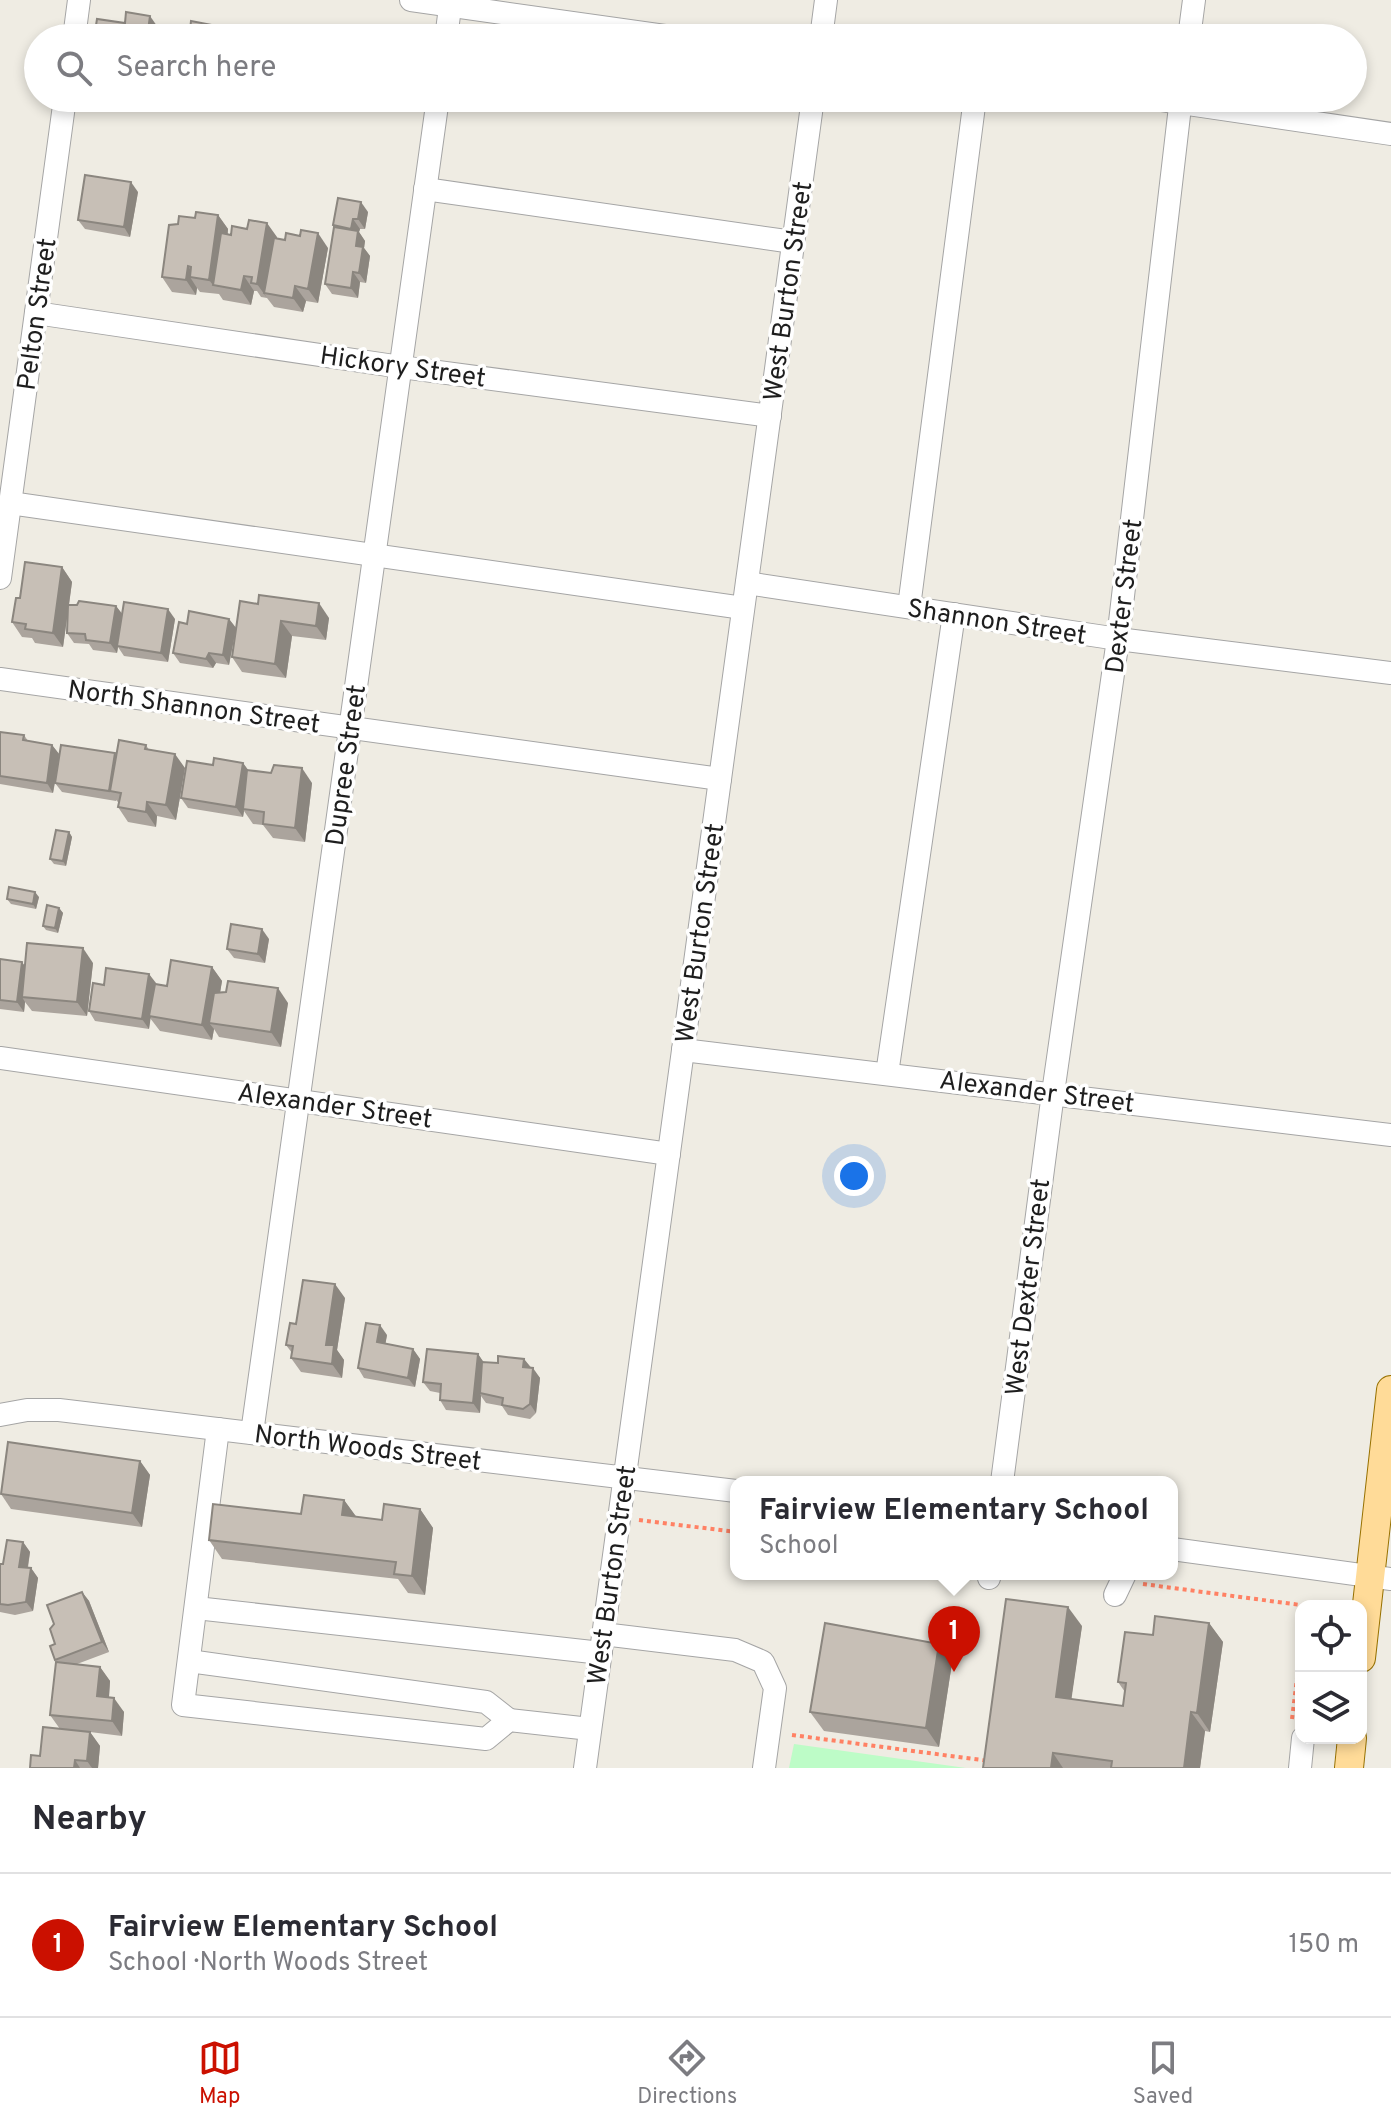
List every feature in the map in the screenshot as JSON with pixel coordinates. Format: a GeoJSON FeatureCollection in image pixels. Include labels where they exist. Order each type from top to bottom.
{"type":"FeatureCollection","features":[{"type":"Feature","properties":{"kind":"main road"},"geometry":{"type":"LineString","coordinates":[[1367,1633],[1380,1578],[1391,1390]]}},
{"type":"Feature","properties":{"kind":"main road"},"geometry":{"type":"LineString","coordinates":[[1349,1768],[1351,1744]]}},
{"type":"Feature","properties":{"kind":"street"},"geometry":{"type":"LineString","coordinates":[[76,24],[79,0]]}},
{"type":"Feature","properties":{"kind":"street"},"geometry":{"type":"LineString","coordinates":[[411,0],[587,24]]}},
{"type":"Feature","properties":{"kind":"street"},"geometry":{"type":"LineString","coordinates":[[823,24],[826,0]]}},
{"type":"Feature","properties":{"kind":"street"},"geometry":{"type":"LineString","coordinates":[[1191,24],[1194,0]]}},
{"type":"Feature","properties":{"kind":"street"},"geometry":{"type":"LineString","coordinates":[[448,24],[450,3]]}},
{"type":"Feature","properties":{"kind":"street","name":"Pelton Street"},"geometry":{"type":"LineString","coordinates":[[0,578],[10,503],[8,459],[36,313],[63,112]]}},
{"type":"Feature","properties":{"kind":"street","name":"Dupree Street"},"geometry":{"type":"LineString","coordinates":[[252,1433],[436,112]]}},
{"type":"Feature","properties":{"kind":"street","name":"West Burton Street"},"geometry":{"type":"LineString","coordinates":[[585,1768],[811,112]]}},
{"type":"Feature","properties":{"kind":"street"},"geometry":{"type":"LineString","coordinates":[[909,607],[973,112]]}},
{"type":"Feature","properties":{"kind":"street","name":"Dexter Street"},"geometry":{"type":"LineString","coordinates":[[1053,1093],[1118,639],[1180,112]]}},
{"type":"Feature","properties":{"kind":"street"},"geometry":{"type":"LineString","coordinates":[[1255,112],[1391,134]]}},
{"type":"Feature","properties":{"kind":"street"},"geometry":{"type":"LineString","coordinates":[[425,189],[793,242]]}},
{"type":"Feature","properties":{"kind":"street","name":"Hickory Street"},"geometry":{"type":"LineString","coordinates":[[36,313],[401,367],[770,416]]}},
{"type":"Feature","properties":{"kind":"street"},"geometry":{"type":"LineString","coordinates":[[10,503],[743,608]]}},
{"type":"Feature","properties":{"kind":"street","name":"Shannon Street"},"geometry":{"type":"LineString","coordinates":[[747,583],[1118,639],[1391,673]]}},
{"type":"Feature","properties":{"kind":"street"},"geometry":{"type":"LineString","coordinates":[[887,1074],[954,614]]}},
{"type":"Feature","properties":{"kind":"street","name":"North Shannon Street"},"geometry":{"type":"LineString","coordinates":[[0,679],[720,779]]}},
{"type":"Feature","properties":{"kind":"street","name":"Alexander Street"},"geometry":{"type":"LineString","coordinates":[[683,1050],[1391,1135]]}},
{"type":"Feature","properties":{"kind":"street","name":"Alexander Street"},"geometry":{"type":"LineString","coordinates":[[0,1058],[669,1154]]}},
{"type":"Feature","properties":{"kind":"street","name":"West Dexter Street"},"geometry":{"type":"LineString","coordinates":[[1003,1476],[1053,1093]]}},
{"type":"Feature","properties":{"kind":"street","name":"North Woods Street"},"geometry":{"type":"LineString","coordinates":[[0,1415],[27,1410],[59,1410],[730,1490]]}},
{"type":"Feature","properties":{"kind":"street"},"geometry":{"type":"LineString","coordinates":[[218,1429],[183,1705],[486,1739],[509,1720]]}},
{"type":"Feature","properties":{"kind":"street"},"geometry":{"type":"LineString","coordinates":[[1178,1550],[1380,1578]]}},
{"type":"Feature","properties":{"kind":"street"},"geometry":{"type":"LineString","coordinates":[[196,1608],[602,1643],[735,1650],[763,1662],[775,1688],[764,1768]]}},
{"type":"Feature","properties":{"kind":"street"},"geometry":{"type":"LineString","coordinates":[[189,1661],[486,1702],[509,1720],[590,1729]]}},
{"type":"Feature","properties":{"kind":"street"},"geometry":{"type":"LineString","coordinates":[[1298,1744],[1300,1768]]}},
{"type":"Feature","properties":{"kind":"path"},"geometry":{"type":"LineString","coordinates":[[619,1517],[730,1531]]}},
{"type":"Feature","properties":{"kind":"path"},"geometry":{"type":"LineString","coordinates":[[1125,1584],[1295,1605]]}},
{"type":"Feature","properties":{"kind":"path"},"geometry":{"type":"LineString","coordinates":[[769,1733],[999,1762]]}},
{"type":"Feature","properties":{"kind":"path"},"geometry":{"type":"LineString","coordinates":[[890,1748],[891,1741]]}},
{"type":"Feature","properties":{"kind":"green space"},"geometry":{"type":"Polygon","coordinates":[[[794,1744],[966,1768],[789,1768],[794,1744]]]}},
{"type":"Feature","properties":{"kind":"building"},"geometry":{"type":"Polygon","coordinates":[[[126,12],[150,16],[149,24],[96,24],[97,19],[125,23],[126,12]]]}},
{"type":"Feature","properties":{"kind":"building"},"geometry":{"type":"Polygon","coordinates":[[[85,175],[131,182],[124,227],[78,220],[85,175]]]}},
{"type":"Feature","properties":{"kind":"building"},"geometry":{"type":"Polygon","coordinates":[[[338,198],[361,202],[358,219],[353,219],[351,229],[333,225],[338,198]]]}},
{"type":"Feature","properties":{"kind":"building"},"geometry":{"type":"Polygon","coordinates":[[[196,212],[218,215],[209,280],[190,277],[191,267],[188,266],[186,280],[162,277],[169,225],[178,224],[179,216],[195,218],[196,212]]]}},
{"type":"Feature","properties":{"kind":"building"},"geometry":{"type":"Polygon","coordinates":[[[249,220],[267,223],[257,284],[251,283],[252,277],[244,276],[241,290],[213,285],[221,233],[231,235],[232,226],[247,229],[249,220]]]}},
{"type":"Feature","properties":{"kind":"building"},"geometry":{"type":"Polygon","coordinates":[[[334,227],[358,231],[356,246],[363,247],[359,273],[353,272],[351,288],[325,284],[334,227]]]}},
{"type":"Feature","properties":{"kind":"building"},"geometry":{"type":"Polygon","coordinates":[[[301,230],[318,233],[308,289],[295,286],[293,298],[264,293],[274,238],[285,240],[286,233],[300,236],[301,230]]]}},
{"type":"Feature","properties":{"kind":"building"},"geometry":{"type":"Polygon","coordinates":[[[25,562],[62,567],[53,633],[25,629],[26,624],[12,622],[16,598],[20,598],[25,562]]]}},
{"type":"Feature","properties":{"kind":"building"},"geometry":{"type":"Polygon","coordinates":[[[259,595],[319,603],[316,626],[281,621],[275,664],[232,657],[240,601],[258,604],[259,595]]]}},
{"type":"Feature","properties":{"kind":"building"},"geometry":{"type":"Polygon","coordinates":[[[79,601],[116,606],[110,643],[86,640],[85,634],[67,633],[68,605],[77,605],[79,601]]]}},
{"type":"Feature","properties":{"kind":"building"},"geometry":{"type":"Polygon","coordinates":[[[124,602],[168,609],[161,653],[117,646],[124,602]]]}},
{"type":"Feature","properties":{"kind":"building"},"geometry":{"type":"Polygon","coordinates":[[[189,611],[229,619],[223,655],[209,653],[206,659],[173,653],[179,622],[187,624],[189,611]]]}},
{"type":"Feature","properties":{"kind":"building"},"geometry":{"type":"Polygon","coordinates":[[[0,732],[24,735],[23,740],[52,745],[47,783],[0,776],[0,732]]]}},
{"type":"Feature","properties":{"kind":"building"},"geometry":{"type":"Polygon","coordinates":[[[119,740],[146,745],[145,749],[175,754],[166,805],[147,802],[146,812],[118,807],[121,793],[110,791],[119,740]]]}},
{"type":"Feature","properties":{"kind":"building"},"geometry":{"type":"Polygon","coordinates":[[[61,745],[115,753],[109,791],[55,783],[61,745]]]}},
{"type":"Feature","properties":{"kind":"building"},"geometry":{"type":"Polygon","coordinates":[[[214,758],[243,763],[236,807],[181,798],[187,761],[213,765],[214,758]]]}},
{"type":"Feature","properties":{"kind":"building"},"geometry":{"type":"Polygon","coordinates":[[[274,765],[302,768],[295,828],[263,824],[264,812],[243,809],[247,770],[271,773],[274,765]]]}},
{"type":"Feature","properties":{"kind":"building"},"geometry":{"type":"Polygon","coordinates":[[[56,830],[69,832],[63,861],[50,859],[56,830]]]}},
{"type":"Feature","properties":{"kind":"building"},"geometry":{"type":"Polygon","coordinates":[[[9,887],[35,892],[33,904],[7,899],[9,887]]]}},
{"type":"Feature","properties":{"kind":"building"},"geometry":{"type":"Polygon","coordinates":[[[47,905],[59,908],[55,928],[43,926],[47,905]]]}},
{"type":"Feature","properties":{"kind":"building"},"geometry":{"type":"Polygon","coordinates":[[[231,924],[262,929],[258,954],[227,949],[231,924]]]}},
{"type":"Feature","properties":{"kind":"building"},"geometry":{"type":"Polygon","coordinates":[[[27,943],[83,948],[77,1002],[22,997],[27,943]]]}},
{"type":"Feature","properties":{"kind":"building"},"geometry":{"type":"Polygon","coordinates":[[[0,959],[22,962],[17,1002],[0,1000],[0,959]]]}},
{"type":"Feature","properties":{"kind":"building"},"geometry":{"type":"Polygon","coordinates":[[[171,960],[212,967],[202,1025],[149,1016],[155,984],[167,986],[171,960]]]}},
{"type":"Feature","properties":{"kind":"building"},"geometry":{"type":"Polygon","coordinates":[[[106,968],[149,974],[142,1019],[89,1011],[93,983],[104,985],[106,968]]]}},
{"type":"Feature","properties":{"kind":"building"},"geometry":{"type":"Polygon","coordinates":[[[228,981],[278,988],[271,1032],[209,1023],[214,993],[226,992],[228,981]]]}},
{"type":"Feature","properties":{"kind":"building"},"geometry":{"type":"Polygon","coordinates":[[[303,1280],[335,1284],[326,1345],[334,1345],[332,1364],[291,1358],[293,1346],[286,1345],[290,1323],[296,1324],[303,1280]]]}},
{"type":"Feature","properties":{"kind":"building"},"geometry":{"type":"Polygon","coordinates":[[[366,1323],[380,1325],[377,1342],[413,1349],[408,1378],[358,1368],[366,1323]]]}},
{"type":"Feature","properties":{"kind":"building"},"geometry":{"type":"Polygon","coordinates":[[[427,1349],[478,1354],[473,1403],[440,1400],[441,1384],[423,1382],[427,1349]]]}},
{"type":"Feature","properties":{"kind":"building"},"geometry":{"type":"Polygon","coordinates":[[[498,1356],[524,1359],[523,1367],[533,1368],[530,1404],[523,1409],[502,1405],[503,1398],[480,1393],[482,1362],[498,1363],[498,1356]]]}},
{"type":"Feature","properties":{"kind":"building"},"geometry":{"type":"Polygon","coordinates":[[[8,1442],[140,1461],[132,1513],[1,1494],[8,1442]]]}},
{"type":"Feature","properties":{"kind":"building"},"geometry":{"type":"Polygon","coordinates":[[[304,1495],[344,1500],[342,1515],[382,1520],[384,1504],[420,1509],[412,1576],[394,1574],[396,1562],[209,1540],[213,1504],[301,1514],[304,1495]]]}},
{"type":"Feature","properties":{"kind":"building"},"geometry":{"type":"Polygon","coordinates":[[[7,1540],[23,1542],[19,1567],[31,1568],[26,1602],[8,1605],[0,1604],[0,1564],[3,1564],[7,1540]]]}},
{"type":"Feature","properties":{"kind":"building"},"geometry":{"type":"Polygon","coordinates":[[[82,1592],[102,1642],[55,1660],[50,1646],[55,1644],[50,1629],[54,1624],[47,1605],[82,1592]]]}},
{"type":"Feature","properties":{"kind":"building"},"geometry":{"type":"Polygon","coordinates":[[[1006,1599],[1068,1607],[1056,1697],[1123,1706],[1126,1683],[1118,1682],[1125,1632],[1153,1635],[1155,1616],[1209,1623],[1197,1713],[1191,1712],[1184,1768],[1111,1768],[1112,1761],[1053,1753],[1051,1768],[983,1768],[1006,1599]]]}},
{"type":"Feature","properties":{"kind":"building"},"geometry":{"type":"Polygon","coordinates":[[[825,1623],[939,1644],[926,1728],[810,1712],[825,1623]]]}},
{"type":"Feature","properties":{"kind":"building"},"geometry":{"type":"Polygon","coordinates":[[[56,1662],[100,1667],[97,1696],[114,1698],[112,1721],[50,1715],[56,1662]]]}},
{"type":"Feature","properties":{"kind":"building"},"geometry":{"type":"Polygon","coordinates":[[[43,1727],[90,1732],[87,1761],[75,1760],[74,1768],[30,1768],[31,1755],[40,1756],[43,1727]]]}},
{"type":"Feature","properties":{"kind":"place","name":"Fairview Elementary School"},"geometry":{"type":"Point","coordinates":[954,1672]}}]}
